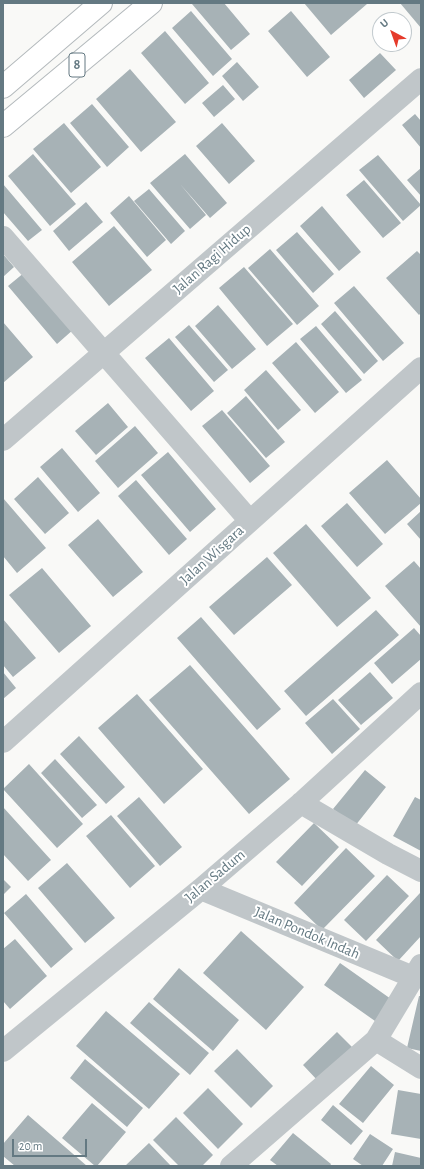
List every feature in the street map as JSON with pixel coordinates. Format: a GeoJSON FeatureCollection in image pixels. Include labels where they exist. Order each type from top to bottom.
{"type":"FeatureCollection","features":[{"type":"Feature","properties":{"kind":"highway","name":"8"},"geometry":{"type":"LineString","coordinates":[[3,87],[101,3]]}},
{"type":"Feature","properties":{"kind":"highway","name":"8"},"geometry":{"type":"LineString","coordinates":[[3,126],[151,3]]}},
{"type":"Feature","properties":{"kind":"street","name":"Jalan Ragi Hidup"},"geometry":{"type":"LineString","coordinates":[[3,440],[421,79]]}},
{"type":"Feature","properties":{"kind":"street"},"geometry":{"type":"LineString","coordinates":[[3,237],[250,521]]}},
{"type":"Feature","properties":{"kind":"street","name":"Jalan Wisgara"},"geometry":{"type":"LineString","coordinates":[[3,742],[421,368]]}},
{"type":"Feature","properties":{"kind":"street","name":"Jalan Sadum"},"geometry":{"type":"LineString","coordinates":[[3,1051],[201,889],[301,802],[421,693]]}},
{"type":"Feature","properties":{"kind":"street"},"geometry":{"type":"LineString","coordinates":[[301,802],[388,854],[421,871]]}},
{"type":"Feature","properties":{"kind":"street","name":"Jalan Pondok Indah"},"geometry":{"type":"LineString","coordinates":[[201,889],[417,971],[376,1040],[231,1166]]}},
{"type":"Feature","properties":{"kind":"street"},"geometry":{"type":"LineString","coordinates":[[376,1040],[421,1068]]}},
{"type":"Feature","properties":{"kind":"building"},"geometry":{"type":"Polygon","coordinates":[[[224,3],[250,34],[231,50],[192,4],[224,3]]]}},
{"type":"Feature","properties":{"kind":"building"},"geometry":{"type":"Polygon","coordinates":[[[304,3],[366,3],[367,4],[331,35],[304,3]]]}},
{"type":"Feature","properties":{"kind":"building"},"geometry":{"type":"Polygon","coordinates":[[[400,3],[421,3],[421,28],[412,17],[412,12],[408,12],[400,3]]]}},
{"type":"Feature","properties":{"kind":"building"},"geometry":{"type":"Polygon","coordinates":[[[191,11],[232,59],[213,76],[172,28],[191,11]]]}},
{"type":"Feature","properties":{"kind":"building"},"geometry":{"type":"Polygon","coordinates":[[[291,11],[330,57],[307,77],[268,31],[291,11]]]}},
{"type":"Feature","properties":{"kind":"building"},"geometry":{"type":"Polygon","coordinates":[[[165,31],[209,83],[185,104],[141,53],[165,31]]]}},
{"type":"Feature","properties":{"kind":"building"},"geometry":{"type":"Polygon","coordinates":[[[380,53],[396,70],[364,98],[349,80],[380,53]]]}},
{"type":"Feature","properties":{"kind":"building"},"geometry":{"type":"Polygon","coordinates":[[[237,62],[259,87],[243,101],[222,76],[237,62]]]}},
{"type":"Feature","properties":{"kind":"building"},"geometry":{"type":"Polygon","coordinates":[[[130,69],[176,122],[141,152],[96,99],[130,69]]]}},
{"type":"Feature","properties":{"kind":"building"},"geometry":{"type":"Polygon","coordinates":[[[223,85],[235,99],[214,117],[202,103],[223,85]]]}},
{"type":"Feature","properties":{"kind":"building"},"geometry":{"type":"Polygon","coordinates":[[[92,104],[129,147],[107,167],[70,123],[92,104]]]}},
{"type":"Feature","properties":{"kind":"building"},"geometry":{"type":"Polygon","coordinates":[[[415,114],[421,121],[421,148],[402,125],[415,114]]]}},
{"type":"Feature","properties":{"kind":"building"},"geometry":{"type":"Polygon","coordinates":[[[64,123],[101,167],[71,193],[33,149],[64,123]]]}},
{"type":"Feature","properties":{"kind":"building"},"geometry":{"type":"Polygon","coordinates":[[[222,123],[255,161],[229,184],[196,146],[222,123]]]}},
{"type":"Feature","properties":{"kind":"building"},"geometry":{"type":"Polygon","coordinates":[[[33,154],[76,204],[50,226],[8,176],[33,154]]]}},
{"type":"Feature","properties":{"kind":"building"},"geometry":{"type":"Polygon","coordinates":[[[185,154],[227,203],[210,218],[180,184],[206,215],[190,229],[150,183],[185,154]]]}},
{"type":"Feature","properties":{"kind":"building"},"geometry":{"type":"Polygon","coordinates":[[[378,155],[421,205],[403,221],[359,170],[378,155]]]}},
{"type":"Feature","properties":{"kind":"building"},"geometry":{"type":"Polygon","coordinates":[[[421,168],[421,196],[407,180],[421,168]]]}},
{"type":"Feature","properties":{"kind":"building"},"geometry":{"type":"Polygon","coordinates":[[[364,180],[401,223],[383,238],[346,195],[364,180]]]}},
{"type":"Feature","properties":{"kind":"building"},"geometry":{"type":"Polygon","coordinates":[[[3,184],[42,230],[28,241],[3,212],[3,184]]]}},
{"type":"Feature","properties":{"kind":"building"},"geometry":{"type":"Polygon","coordinates":[[[149,189],[185,231],[171,244],[134,201],[149,189]]]}},
{"type":"Feature","properties":{"kind":"building"},"geometry":{"type":"Polygon","coordinates":[[[129,196],[166,240],[147,257],[110,213],[129,196]]]}},
{"type":"Feature","properties":{"kind":"building"},"geometry":{"type":"Polygon","coordinates":[[[86,202],[103,222],[69,251],[53,231],[86,202]]]}},
{"type":"Feature","properties":{"kind":"building"},"geometry":{"type":"Polygon","coordinates":[[[322,206],[361,252],[339,271],[300,226],[322,206]]]}},
{"type":"Feature","properties":{"kind":"building"},"geometry":{"type":"Polygon","coordinates":[[[114,226],[152,270],[109,306],[72,262],[114,226]]]}},
{"type":"Feature","properties":{"kind":"building"},"geometry":{"type":"Polygon","coordinates":[[[297,232],[334,274],[313,293],[276,250],[297,232]]]}},
{"type":"Feature","properties":{"kind":"building"},"geometry":{"type":"Polygon","coordinates":[[[270,249],[319,306],[297,325],[248,268],[270,249]]]}},
{"type":"Feature","properties":{"kind":"building"},"geometry":{"type":"Polygon","coordinates":[[[417,251],[421,255],[421,313],[419,315],[386,278],[417,251]]]}},
{"type":"Feature","properties":{"kind":"building"},"geometry":{"type":"Polygon","coordinates":[[[3,254],[14,267],[3,277],[3,254]]]}},
{"type":"Feature","properties":{"kind":"building"},"geometry":{"type":"Polygon","coordinates":[[[244,267],[293,324],[267,346],[219,288],[244,267]]]}},
{"type":"Feature","properties":{"kind":"building"},"geometry":{"type":"Polygon","coordinates":[[[25,272],[74,329],[57,344],[8,286],[25,272]]]}},
{"type":"Feature","properties":{"kind":"building"},"geometry":{"type":"Polygon","coordinates":[[[354,286],[404,343],[383,361],[334,303],[354,286]]]}},
{"type":"Feature","properties":{"kind":"building"},"geometry":{"type":"Polygon","coordinates":[[[218,305],[256,349],[232,369],[195,326],[218,305]]]}},
{"type":"Feature","properties":{"kind":"building"},"geometry":{"type":"Polygon","coordinates":[[[335,311],[378,361],[364,374],[321,324],[335,311]]]}},
{"type":"Feature","properties":{"kind":"building"},"geometry":{"type":"Polygon","coordinates":[[[3,322],[33,357],[3,383],[3,322]]]}},
{"type":"Feature","properties":{"kind":"building"},"geometry":{"type":"Polygon","coordinates":[[[189,325],[228,370],[214,382],[175,337],[189,325]]]}},
{"type":"Feature","properties":{"kind":"building"},"geometry":{"type":"Polygon","coordinates":[[[316,326],[362,380],[346,393],[300,339],[316,326]]]}},
{"type":"Feature","properties":{"kind":"building"},"geometry":{"type":"Polygon","coordinates":[[[169,338],[214,391],[191,411],[145,358],[169,338]]]}},
{"type":"Feature","properties":{"kind":"building"},"geometry":{"type":"Polygon","coordinates":[[[296,342],[339,392],[315,413],[272,363],[296,342]]]}},
{"type":"Feature","properties":{"kind":"building"},"geometry":{"type":"Polygon","coordinates":[[[266,370],[301,410],[278,430],[244,390],[266,370]]]}},
{"type":"Feature","properties":{"kind":"building"},"geometry":{"type":"Polygon","coordinates":[[[246,396],[285,442],[266,458],[227,413],[246,396]]]}},
{"type":"Feature","properties":{"kind":"building"},"geometry":{"type":"Polygon","coordinates":[[[108,403],[128,427],[96,455],[75,431],[108,403]]]}},
{"type":"Feature","properties":{"kind":"building"},"geometry":{"type":"Polygon","coordinates":[[[222,410],[270,466],[250,483],[202,426],[222,410]]]}},
{"type":"Feature","properties":{"kind":"building"},"geometry":{"type":"Polygon","coordinates":[[[135,426],[158,453],[118,488],[95,461],[135,426]]]}},
{"type":"Feature","properties":{"kind":"building"},"geometry":{"type":"Polygon","coordinates":[[[62,448],[100,493],[78,512],[40,467],[62,448]]]}},
{"type":"Feature","properties":{"kind":"building"},"geometry":{"type":"Polygon","coordinates":[[[168,452],[216,509],[190,532],[141,475],[168,452]]]}},
{"type":"Feature","properties":{"kind":"building"},"geometry":{"type":"Polygon","coordinates":[[[387,460],[421,499],[421,503],[385,534],[349,493],[387,460]]]}},
{"type":"Feature","properties":{"kind":"building"},"geometry":{"type":"Polygon","coordinates":[[[38,477],[69,513],[45,534],[14,499],[38,477]]]}},
{"type":"Feature","properties":{"kind":"building"},"geometry":{"type":"Polygon","coordinates":[[[136,480],[187,539],[169,555],[118,496],[136,480]]]}},
{"type":"Feature","properties":{"kind":"building"},"geometry":{"type":"Polygon","coordinates":[[[3,498],[46,548],[17,573],[3,556],[3,498]]]}},
{"type":"Feature","properties":{"kind":"building"},"geometry":{"type":"Polygon","coordinates":[[[347,503],[383,544],[357,567],[321,526],[347,503]]]}},
{"type":"Feature","properties":{"kind":"building"},"geometry":{"type":"Polygon","coordinates":[[[421,511],[421,540],[407,524],[421,511]]]}},
{"type":"Feature","properties":{"kind":"building"},"geometry":{"type":"Polygon","coordinates":[[[98,519],[143,572],[113,597],[68,545],[98,519]]]}},
{"type":"Feature","properties":{"kind":"building"},"geometry":{"type":"Polygon","coordinates":[[[306,524],[371,598],[337,627],[273,553],[306,524]]]}},
{"type":"Feature","properties":{"kind":"building"},"geometry":{"type":"Polygon","coordinates":[[[267,557],[292,585],[234,635],[209,607],[267,557]]]}},
{"type":"Feature","properties":{"kind":"building"},"geometry":{"type":"Polygon","coordinates":[[[414,561],[421,569],[421,627],[385,586],[414,561]]]}},
{"type":"Feature","properties":{"kind":"building"},"geometry":{"type":"Polygon","coordinates":[[[42,568],[91,626],[59,653],[9,595],[42,568]]]}},
{"type":"Feature","properties":{"kind":"building"},"geometry":{"type":"Polygon","coordinates":[[[376,610],[399,635],[306,716],[284,691],[376,610]]]}},
{"type":"Feature","properties":{"kind":"building"},"geometry":{"type":"Polygon","coordinates":[[[201,617],[281,709],[257,730],[177,638],[201,617]]]}},
{"type":"Feature","properties":{"kind":"building"},"geometry":{"type":"Polygon","coordinates":[[[3,619],[36,658],[13,677],[3,665],[3,619]]]}},
{"type":"Feature","properties":{"kind":"building"},"geometry":{"type":"Polygon","coordinates":[[[414,628],[421,636],[421,659],[392,684],[374,663],[414,628]]]}},
{"type":"Feature","properties":{"kind":"building"},"geometry":{"type":"Polygon","coordinates":[[[190,665],[290,779],[249,814],[149,700],[190,665]]]}},
{"type":"Feature","properties":{"kind":"building"},"geometry":{"type":"Polygon","coordinates":[[[3,672],[16,688],[3,699],[3,672]]]}},
{"type":"Feature","properties":{"kind":"building"},"geometry":{"type":"Polygon","coordinates":[[[370,672],[393,698],[361,725],[338,700],[370,672]]]}},
{"type":"Feature","properties":{"kind":"building"},"geometry":{"type":"Polygon","coordinates":[[[137,694],[203,769],[164,804],[98,728],[137,694]]]}},
{"type":"Feature","properties":{"kind":"building"},"geometry":{"type":"Polygon","coordinates":[[[333,699],[360,729],[332,754],[305,723],[333,699]]]}},
{"type":"Feature","properties":{"kind":"building"},"geometry":{"type":"Polygon","coordinates":[[[79,736],[125,787],[106,804],[60,754],[79,736]]]}},
{"type":"Feature","properties":{"kind":"building"},"geometry":{"type":"Polygon","coordinates":[[[55,759],[97,805],[82,818],[41,773],[55,759]]]}},
{"type":"Feature","properties":{"kind":"building"},"geometry":{"type":"Polygon","coordinates":[[[29,764],[83,824],[57,848],[3,789],[29,764]]]}},
{"type":"Feature","properties":{"kind":"building"},"geometry":{"type":"Polygon","coordinates":[[[365,770],[386,787],[355,826],[333,809],[365,770]]]}},
{"type":"Feature","properties":{"kind":"building"},"geometry":{"type":"Polygon","coordinates":[[[139,797],[182,847],[160,866],[117,816],[139,797]]]}},
{"type":"Feature","properties":{"kind":"building"},"geometry":{"type":"Polygon","coordinates":[[[415,797],[421,800],[421,851],[393,836],[415,797]]]}},
{"type":"Feature","properties":{"kind":"building"},"geometry":{"type":"Polygon","coordinates":[[[3,807],[51,860],[28,881],[3,854],[3,807]]]}},
{"type":"Feature","properties":{"kind":"building"},"geometry":{"type":"Polygon","coordinates":[[[111,815],[155,866],[130,888],[86,836],[111,815]]]}},
{"type":"Feature","properties":{"kind":"building"},"geometry":{"type":"Polygon","coordinates":[[[314,823],[339,847],[302,886],[276,862],[314,823]]]}},
{"type":"Feature","properties":{"kind":"building"},"geometry":{"type":"Polygon","coordinates":[[[346,848],[375,876],[322,930],[294,903],[346,848]]]}},
{"type":"Feature","properties":{"kind":"building"},"geometry":{"type":"Polygon","coordinates":[[[67,863],[115,918],[85,943],[38,888],[67,863]]]}},
{"type":"Feature","properties":{"kind":"building"},"geometry":{"type":"Polygon","coordinates":[[[387,875],[409,896],[366,941],[344,920],[387,875]]]}},
{"type":"Feature","properties":{"kind":"building"},"geometry":{"type":"Polygon","coordinates":[[[3,879],[11,887],[3,895],[3,879]]]}},
{"type":"Feature","properties":{"kind":"building"},"geometry":{"type":"Polygon","coordinates":[[[420,893],[421,936],[398,961],[376,940],[420,893]]]}},
{"type":"Feature","properties":{"kind":"building"},"geometry":{"type":"Polygon","coordinates":[[[26,894],[73,949],[51,968],[4,913],[26,894]]]}},
{"type":"Feature","properties":{"kind":"building"},"geometry":{"type":"Polygon","coordinates":[[[241,931],[304,987],[266,1030],[203,973],[241,931]]]}},
{"type":"Feature","properties":{"kind":"building"},"geometry":{"type":"Polygon","coordinates":[[[15,939],[47,976],[10,1009],[3,1001],[3,949],[15,939]]]}},
{"type":"Feature","properties":{"kind":"building"},"geometry":{"type":"Polygon","coordinates":[[[340,963],[391,999],[375,1021],[324,985],[340,963]]]}},
{"type":"Feature","properties":{"kind":"building"},"geometry":{"type":"Polygon","coordinates":[[[179,968],[239,1020],[213,1051],[153,999],[179,968]]]}},
{"type":"Feature","properties":{"kind":"building"},"geometry":{"type":"Polygon","coordinates":[[[419,996],[421,996],[421,1051],[407,1048],[419,996]]]}},
{"type":"Feature","properties":{"kind":"building"},"geometry":{"type":"Polygon","coordinates":[[[149,1002],[209,1053],[190,1075],[130,1023],[149,1002]]]}},
{"type":"Feature","properties":{"kind":"building"},"geometry":{"type":"Polygon","coordinates":[[[106,1011],[180,1074],[149,1109],[76,1046],[106,1011]]]}},
{"type":"Feature","properties":{"kind":"building"},"geometry":{"type":"Polygon","coordinates":[[[337,1032],[353,1048],[319,1082],[303,1065],[337,1032]]]}},
{"type":"Feature","properties":{"kind":"building"},"geometry":{"type":"Polygon","coordinates":[[[237,1049],[273,1086],[251,1108],[214,1071],[237,1049]]]}},
{"type":"Feature","properties":{"kind":"building"},"geometry":{"type":"Polygon","coordinates":[[[85,1059],[143,1108],[127,1127],[70,1078],[85,1059]]]}},
{"type":"Feature","properties":{"kind":"building"},"geometry":{"type":"Polygon","coordinates":[[[371,1066],[394,1085],[363,1123],[339,1104],[371,1066]]]}},
{"type":"Feature","properties":{"kind":"building"},"geometry":{"type":"Polygon","coordinates":[[[208,1088],[243,1124],[218,1149],[183,1113],[208,1088]]]}},
{"type":"Feature","properties":{"kind":"building"},"geometry":{"type":"Polygon","coordinates":[[[398,1090],[421,1094],[421,1139],[391,1134],[398,1090]]]}},
{"type":"Feature","properties":{"kind":"building"},"geometry":{"type":"Polygon","coordinates":[[[92,1103],[126,1132],[97,1166],[95,1166],[62,1138],[92,1103]]]}},
{"type":"Feature","properties":{"kind":"building"},"geometry":{"type":"Polygon","coordinates":[[[333,1105],[363,1131],[351,1145],[321,1120],[333,1105]]]}},
{"type":"Feature","properties":{"kind":"building"},"geometry":{"type":"Polygon","coordinates":[[[28,1115],[87,1166],[15,1166],[3,1156],[3,1144],[28,1115]]]}},
{"type":"Feature","properties":{"kind":"building"},"geometry":{"type":"Polygon","coordinates":[[[176,1117],[213,1155],[202,1166],[179,1166],[153,1140],[176,1117]]]}},
{"type":"Feature","properties":{"kind":"building"},"geometry":{"type":"Polygon","coordinates":[[[293,1133],[331,1164],[330,1166],[278,1166],[270,1160],[293,1133]]]}},
{"type":"Feature","properties":{"kind":"building"},"geometry":{"type":"Polygon","coordinates":[[[370,1134],[393,1149],[382,1166],[363,1166],[353,1159],[370,1134]]]}},
{"type":"Feature","properties":{"kind":"building"},"geometry":{"type":"Polygon","coordinates":[[[149,1143],[171,1166],[125,1166],[149,1143]]]}},
{"type":"Feature","properties":{"kind":"building"},"geometry":{"type":"Polygon","coordinates":[[[395,1152],[421,1158],[421,1166],[392,1166],[395,1152]]]}}]}
